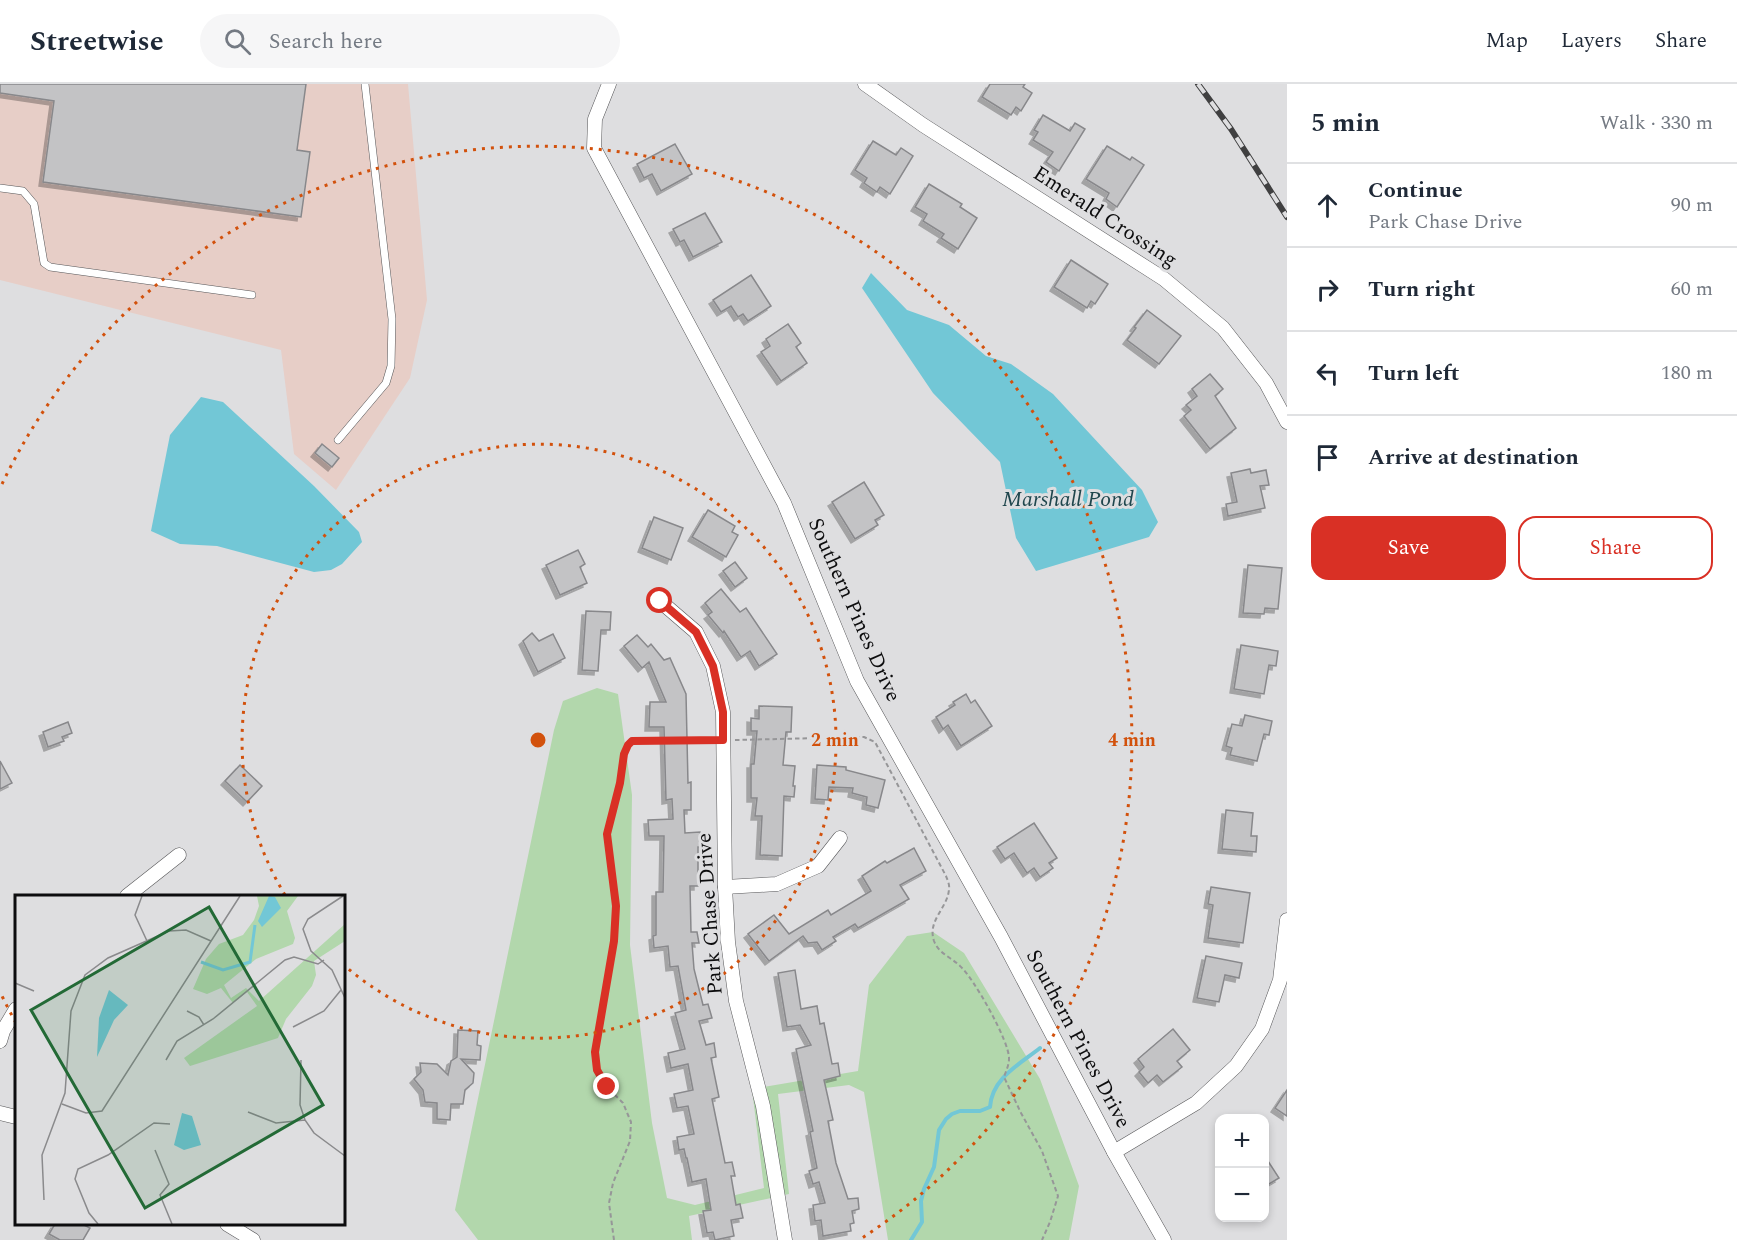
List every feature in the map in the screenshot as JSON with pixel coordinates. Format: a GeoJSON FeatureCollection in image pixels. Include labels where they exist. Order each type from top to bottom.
{"type":"FeatureCollection","features":[{"type":"Feature","properties":{"kind":"street","name":"Southern Pines Drive"},"geometry":{"type":"LineString","coordinates":[[609,84],[595,119],[594,148],[784,503],[857,681],[1001,937],[1113,1152],[1164,1240]]}},
{"type":"Feature","properties":{"kind":"street","name":"Emerald Crossing"},"geometry":{"type":"LineString","coordinates":[[865,84],[923,125],[1164,279],[1223,328],[1266,383],[1287,422]]}},
{"type":"Feature","properties":{"kind":"street","name":"Park Chase Drive"},"geometry":{"type":"LineString","coordinates":[[660,601],[696,632],[713,666],[723,712],[725,887],[728,942],[736,1001],[763,1106],[785,1240]]}},
{"type":"Feature","properties":{"kind":"street"},"geometry":{"type":"LineString","coordinates":[[725,887],[777,884],[818,866],[840,838]]}},
{"type":"Feature","properties":{"kind":"street"},"geometry":{"type":"LineString","coordinates":[[129,895],[179,855]]}},
{"type":"Feature","properties":{"kind":"street"},"geometry":{"type":"LineString","coordinates":[[1113,1152],[1196,1103],[1236,1066],[1262,1029],[1280,980],[1287,920]]}},
{"type":"Feature","properties":{"kind":"street"},"geometry":{"type":"LineString","coordinates":[[0,1041],[15,1011]]}},
{"type":"Feature","properties":{"kind":"street"},"geometry":{"type":"LineString","coordinates":[[0,1113],[15,1117]]}},
{"type":"Feature","properties":{"kind":"street"},"geometry":{"type":"LineString","coordinates":[[229,1225],[253,1240]]}},
{"type":"Feature","properties":{"kind":"lane"},"geometry":{"type":"LineString","coordinates":[[338,440],[386,383],[391,366],[392,319],[365,84]]}},
{"type":"Feature","properties":{"kind":"lane"},"geometry":{"type":"LineString","coordinates":[[0,188],[23,191],[34,204],[44,263],[50,267],[252,295]]}},
{"type":"Feature","properties":{"kind":"path"},"geometry":{"type":"LineString","coordinates":[[614,1240],[609,1203],[613,1183],[630,1141],[631,1122],[623,1103],[607,1087],[597,1070],[595,1052],[614,941],[616,906],[607,834],[620,783],[624,754],[628,745],[632,741],[864,737],[875,742],[946,876],[950,889],[933,922],[933,939],[939,950],[960,966],[972,979],[1007,1049],[1009,1060],[1004,1077],[1042,1151],[1058,1196],[1042,1240]]}},
{"type":"Feature","properties":{"kind":"shaded area"},"geometry":{"type":"Polygon","coordinates":[[[0,84],[408,84],[427,300],[410,378],[336,490],[294,454],[281,350],[0,280],[0,84]]]}},
{"type":"Feature","properties":{"kind":"green space"},"geometry":{"type":"Polygon","coordinates":[[[597,688],[618,694],[632,795],[630,945],[652,1123],[667,1198],[695,1205],[764,1188],[752,1089],[858,1071],[869,985],[907,936],[933,932],[964,953],[1040,1079],[1079,1186],[1069,1240],[888,1240],[864,1092],[849,1085],[778,1094],[789,1194],[689,1216],[692,1240],[478,1240],[455,1210],[554,730],[563,701],[597,688]]]}},
{"type":"Feature","properties":{"kind":"water","name":"Marshall Pond"},"geometry":{"type":"Polygon","coordinates":[[[871,273],[907,310],[949,325],[986,356],[1011,364],[1053,394],[1142,490],[1158,522],[1149,537],[1036,571],[1016,538],[1000,462],[933,393],[862,288],[871,273]]]}},
{"type":"Feature","properties":{"kind":"water"},"geometry":{"type":"Polygon","coordinates":[[[201,397],[223,402],[314,486],[359,532],[362,542],[342,564],[331,570],[314,572],[217,546],[180,544],[151,531],[170,435],[201,397]]]}},
{"type":"Feature","properties":{"kind":"building"},"geometry":{"type":"Polygon","coordinates":[[[0,84],[306,84],[297,150],[310,152],[301,217],[43,182],[54,101],[0,93],[0,84]]]}},
{"type":"Feature","properties":{"kind":"building"},"geometry":{"type":"Polygon","coordinates":[[[990,84],[1025,84],[1023,87],[1032,93],[1021,111],[1016,107],[1011,115],[982,97],[990,84]]]}},
{"type":"Feature","properties":{"kind":"building"},"geometry":{"type":"Polygon","coordinates":[[[1043,115],[1070,131],[1075,123],[1085,129],[1059,171],[1046,162],[1053,152],[1033,140],[1038,132],[1034,130],[1043,115]]]}},
{"type":"Feature","properties":{"kind":"building"},"geometry":{"type":"Polygon","coordinates":[[[873,141],[896,155],[901,148],[913,156],[890,194],[880,187],[877,192],[864,183],[867,178],[855,170],[873,141]]]}},
{"type":"Feature","properties":{"kind":"building"},"geometry":{"type":"Polygon","coordinates":[[[675,144],[692,174],[661,191],[652,174],[644,178],[637,164],[675,144]]]}},
{"type":"Feature","properties":{"kind":"building"},"geometry":{"type":"Polygon","coordinates":[[[1107,146],[1130,160],[1132,157],[1144,165],[1117,207],[1106,199],[1109,193],[1086,179],[1107,146]]]}},
{"type":"Feature","properties":{"kind":"building"},"geometry":{"type":"Polygon","coordinates":[[[929,184],[962,204],[960,207],[977,218],[958,249],[941,238],[944,234],[923,221],[927,214],[915,207],[929,184]]]}},
{"type":"Feature","properties":{"kind":"building"},"geometry":{"type":"Polygon","coordinates":[[[705,213],[722,242],[693,257],[684,240],[680,242],[673,229],[705,213]]]}},
{"type":"Feature","properties":{"kind":"building"},"geometry":{"type":"Polygon","coordinates":[[[1071,260],[1108,284],[1095,304],[1091,301],[1087,308],[1054,287],[1071,260]]]}},
{"type":"Feature","properties":{"kind":"building"},"geometry":{"type":"Polygon","coordinates":[[[751,275],[771,306],[748,321],[743,314],[738,317],[731,306],[721,312],[713,300],[751,275]]]}},
{"type":"Feature","properties":{"kind":"building"},"geometry":{"type":"Polygon","coordinates":[[[1147,310],[1181,336],[1159,364],[1127,340],[1147,310]]]}},
{"type":"Feature","properties":{"kind":"building"},"geometry":{"type":"Polygon","coordinates":[[[788,324],[801,343],[796,347],[807,363],[781,381],[761,352],[770,346],[766,339],[788,324]]]}},
{"type":"Feature","properties":{"kind":"building"},"geometry":{"type":"Polygon","coordinates":[[[1210,374],[1223,389],[1215,396],[1236,428],[1210,449],[1184,416],[1191,410],[1186,405],[1197,396],[1192,389],[1210,374]]]}},
{"type":"Feature","properties":{"kind":"building"},"geometry":{"type":"Polygon","coordinates":[[[322,444],[339,458],[332,467],[315,453],[322,444]]]}},
{"type":"Feature","properties":{"kind":"building"},"geometry":{"type":"Polygon","coordinates":[[[1250,469],[1251,473],[1266,470],[1269,485],[1260,486],[1265,508],[1228,516],[1226,504],[1237,502],[1231,473],[1250,469]]]}},
{"type":"Feature","properties":{"kind":"building"},"geometry":{"type":"Polygon","coordinates":[[[864,482],[884,515],[875,520],[878,525],[855,539],[832,502],[864,482]]]}},
{"type":"Feature","properties":{"kind":"building"},"geometry":{"type":"Polygon","coordinates":[[[708,510],[735,526],[732,532],[738,535],[726,557],[692,537],[708,510]]]}},
{"type":"Feature","properties":{"kind":"building"},"geometry":{"type":"Polygon","coordinates":[[[654,517],[683,528],[671,560],[642,548],[654,517]]]}},
{"type":"Feature","properties":{"kind":"building"},"geometry":{"type":"Polygon","coordinates":[[[578,550],[585,564],[580,567],[587,583],[560,595],[546,565],[578,550]]]}},
{"type":"Feature","properties":{"kind":"building"},"geometry":{"type":"Polygon","coordinates":[[[735,562],[747,578],[735,587],[723,571],[735,562]]]}},
{"type":"Feature","properties":{"kind":"building"},"geometry":{"type":"Polygon","coordinates":[[[1248,565],[1282,568],[1278,609],[1265,608],[1264,614],[1243,613],[1248,565]]]}},
{"type":"Feature","properties":{"kind":"building"},"geometry":{"type":"Polygon","coordinates":[[[721,589],[740,612],[746,608],[777,654],[759,666],[750,651],[741,657],[724,631],[723,633],[708,615],[712,612],[705,603],[721,589]]]}},
{"type":"Feature","properties":{"kind":"building"},"geometry":{"type":"Polygon","coordinates":[[[586,611],[611,612],[610,630],[601,630],[598,671],[582,670],[586,611]]]}},
{"type":"Feature","properties":{"kind":"building"},"geometry":{"type":"Polygon","coordinates":[[[532,633],[539,641],[553,634],[565,658],[538,672],[523,641],[532,633]]]}},
{"type":"Feature","properties":{"kind":"building"},"geometry":{"type":"Polygon","coordinates":[[[637,635],[648,647],[651,644],[664,660],[670,658],[686,694],[688,783],[691,782],[691,810],[684,810],[685,833],[700,832],[701,847],[698,847],[698,886],[690,886],[691,932],[697,932],[699,943],[692,943],[694,969],[703,1005],[708,1004],[712,1018],[699,1021],[706,1045],[714,1043],[716,1057],[711,1058],[719,1097],[712,1099],[725,1163],[732,1162],[735,1176],[731,1176],[736,1205],[740,1204],[743,1218],[731,1220],[734,1236],[715,1240],[713,1232],[707,1233],[703,1211],[711,1210],[706,1179],[692,1182],[684,1149],[679,1150],[677,1137],[694,1134],[688,1106],[677,1108],[674,1094],[693,1090],[688,1064],[671,1068],[668,1053],[685,1049],[675,1013],[686,1010],[678,966],[670,967],[668,946],[654,948],[656,892],[663,892],[664,836],[649,836],[648,820],[673,819],[672,799],[666,800],[664,727],[649,727],[650,702],[666,702],[649,662],[642,668],[624,646],[637,635]]]}},
{"type":"Feature","properties":{"kind":"building"},"geometry":{"type":"Polygon","coordinates":[[[1241,645],[1278,651],[1276,666],[1269,665],[1264,694],[1234,689],[1241,645]]]}},
{"type":"Feature","properties":{"kind":"building"},"geometry":{"type":"Polygon","coordinates":[[[966,694],[971,703],[975,700],[992,726],[961,746],[948,725],[943,729],[936,717],[955,705],[953,702],[966,694]]]}},
{"type":"Feature","properties":{"kind":"building"},"geometry":{"type":"Polygon","coordinates":[[[759,706],[792,707],[791,732],[786,732],[783,765],[795,766],[793,786],[795,786],[794,797],[784,796],[782,856],[760,855],[762,816],[755,816],[757,798],[751,798],[751,764],[754,764],[757,731],[751,731],[751,718],[759,719],[759,706]]]}},
{"type":"Feature","properties":{"kind":"building"},"geometry":{"type":"Polygon","coordinates":[[[1245,715],[1272,721],[1269,735],[1264,734],[1257,761],[1230,755],[1232,748],[1226,746],[1232,724],[1242,726],[1245,715]]]}},
{"type":"Feature","properties":{"kind":"building"},"geometry":{"type":"Polygon","coordinates":[[[68,722],[72,733],[62,737],[64,741],[48,747],[43,732],[68,722]]]}},
{"type":"Feature","properties":{"kind":"building"},"geometry":{"type":"Polygon","coordinates":[[[0,761],[12,783],[0,789],[0,761]]]}},
{"type":"Feature","properties":{"kind":"building"},"geometry":{"type":"Polygon","coordinates":[[[240,765],[262,786],[247,802],[225,781],[240,765]]]}},
{"type":"Feature","properties":{"kind":"building"},"geometry":{"type":"Polygon","coordinates":[[[817,765],[846,767],[846,770],[885,780],[878,808],[866,805],[867,797],[852,793],[853,788],[829,787],[828,800],[815,799],[817,765]]]}},
{"type":"Feature","properties":{"kind":"building"},"geometry":{"type":"Polygon","coordinates":[[[1226,810],[1253,813],[1251,836],[1257,836],[1256,852],[1222,849],[1226,810]]]}},
{"type":"Feature","properties":{"kind":"building"},"geometry":{"type":"Polygon","coordinates":[[[1034,823],[1057,858],[1049,863],[1053,868],[1040,877],[1034,868],[1027,873],[1014,853],[1005,859],[997,847],[1034,823]]]}},
{"type":"Feature","properties":{"kind":"building"},"geometry":{"type":"Polygon","coordinates":[[[914,848],[926,871],[900,885],[909,899],[858,928],[855,924],[833,937],[836,941],[822,950],[817,942],[808,943],[803,936],[769,961],[748,934],[774,915],[789,934],[828,910],[831,915],[871,891],[862,876],[885,861],[887,863],[914,848]]]}},
{"type":"Feature","properties":{"kind":"building"},"geometry":{"type":"Polygon","coordinates":[[[1211,887],[1250,893],[1243,943],[1208,938],[1213,905],[1208,904],[1211,887]]]}},
{"type":"Feature","properties":{"kind":"building"},"geometry":{"type":"Polygon","coordinates":[[[1206,956],[1242,963],[1239,978],[1225,975],[1219,1002],[1197,998],[1206,956]]]}},
{"type":"Feature","properties":{"kind":"building"},"geometry":{"type":"Polygon","coordinates":[[[795,970],[801,1009],[817,1006],[820,1024],[824,1023],[832,1064],[838,1063],[840,1076],[824,1080],[833,1120],[828,1121],[836,1163],[848,1199],[858,1198],[859,1209],[852,1211],[854,1223],[850,1224],[851,1231],[823,1236],[821,1220],[815,1221],[813,1205],[825,1203],[819,1182],[813,1184],[809,1171],[817,1168],[810,1132],[813,1131],[796,1049],[811,1045],[800,1025],[787,1027],[778,973],[795,970]]]}},
{"type":"Feature","properties":{"kind":"building"},"geometry":{"type":"Polygon","coordinates":[[[1173,1029],[1190,1050],[1177,1061],[1182,1067],[1163,1082],[1157,1075],[1148,1083],[1139,1072],[1144,1067],[1138,1059],[1173,1029]]]}},
{"type":"Feature","properties":{"kind":"building"},"geometry":{"type":"Polygon","coordinates":[[[458,1030],[478,1031],[477,1045],[481,1046],[480,1060],[461,1059],[474,1073],[473,1083],[465,1090],[463,1104],[451,1104],[450,1120],[437,1119],[437,1103],[425,1102],[423,1090],[414,1079],[421,1072],[420,1063],[437,1064],[448,1075],[451,1061],[457,1057],[458,1030]]]}},
{"type":"Feature","properties":{"kind":"building"},"geometry":{"type":"Polygon","coordinates":[[[1287,1090],[1287,1116],[1275,1108],[1287,1090]]]}},
{"type":"Feature","properties":{"kind":"building"},"geometry":{"type":"Polygon","coordinates":[[[1269,1163],[1279,1178],[1269,1184],[1269,1163]]]}},
{"type":"Feature","properties":{"kind":"building"},"geometry":{"type":"Polygon","coordinates":[[[54,1225],[84,1225],[90,1228],[83,1240],[60,1240],[49,1234],[54,1225]]]}},
{"type":"Feature","properties":{"kind":"waterway"},"geometry":{"type":"LineString","coordinates":[[911,1240],[922,1222],[921,1201],[934,1167],[939,1130],[946,1119],[960,1111],[980,1111],[990,1107],[992,1097],[1001,1080],[1040,1048]]}},
{"type":"Feature","properties":{"kind":"railway"},"geometry":{"type":"LineString","coordinates":[[1198,84],[1231,129],[1287,217]]}},
{"type":"Feature","properties":{"kind":"route"},"geometry":{"type":"LineString","coordinates":[[607,1087],[597,1070],[595,1052],[614,941],[616,906],[607,834],[620,783],[624,754],[632,741],[723,740],[723,712],[713,666],[696,632],[660,601]]}}]}
